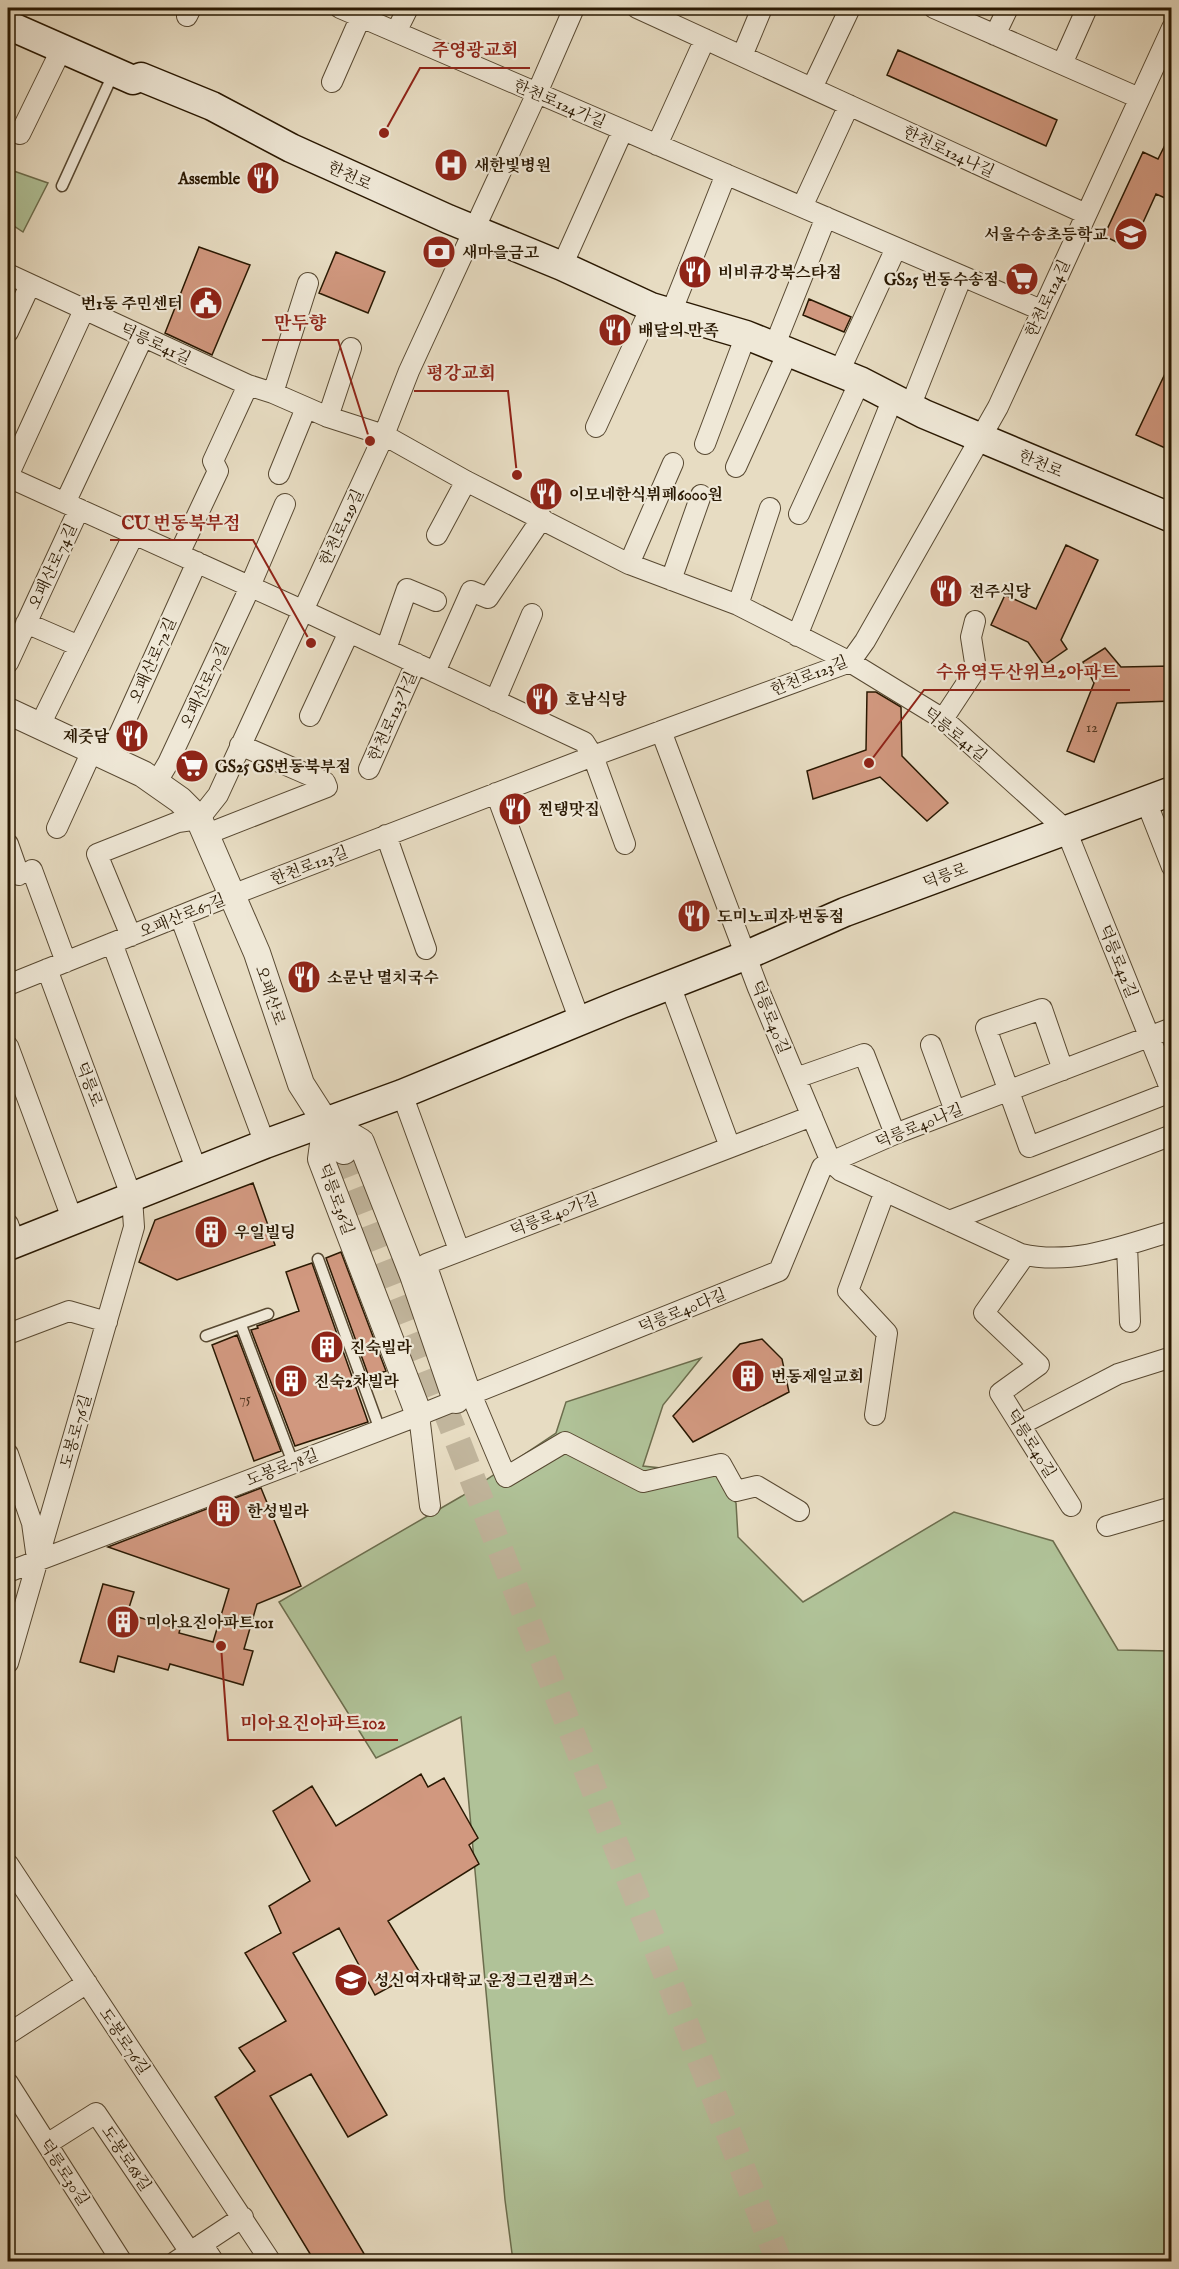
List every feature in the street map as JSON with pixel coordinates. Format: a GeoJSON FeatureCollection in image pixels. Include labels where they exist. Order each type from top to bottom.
{"type":"FeatureCollection","features":[{"type":"Feature","properties":{"kind":"main road","name":"한천로"},"geometry":{"type":"LineString","coordinates":[[8,8],[138,67],[128,74]]}},
{"type":"Feature","properties":{"kind":"main road","name":"한천로"},"geometry":{"type":"LineString","coordinates":[[8,25],[212,106],[291,148],[473,230],[661,310],[746,335],[781,349],[849,377],[981,438],[1172,518]]}},
{"type":"Feature","properties":{"kind":"main road","name":"덕릉로"},"geometry":{"type":"LineString","coordinates":[[10,1238],[73,1221],[265,1144],[402,1094],[747,956],[845,912],[1159,796]]}},
{"type":"Feature","properties":{"kind":"street","name":"한천로124가길"},"geometry":{"type":"LineString","coordinates":[[340,8],[1041,310]]}},
{"type":"Feature","properties":{"kind":"street"},"geometry":{"type":"LineString","coordinates":[[396,32],[408,8]]}},
{"type":"Feature","properties":{"kind":"street","name":"한천로129길"},"geometry":{"type":"LineString","coordinates":[[203,826],[384,435],[410,371],[574,8]]}},
{"type":"Feature","properties":{"kind":"street","name":"한천로124나길"},"geometry":{"type":"LineString","coordinates":[[637,8],[667,14],[705,39],[1086,214]]}},
{"type":"Feature","properties":{"kind":"street"},"geometry":{"type":"LineString","coordinates":[[742,56],[762,8]]}},
{"type":"Feature","properties":{"kind":"street"},"geometry":{"type":"LineString","coordinates":[[812,88],[850,8]]}},
{"type":"Feature","properties":{"kind":"street"},"geometry":{"type":"LineString","coordinates":[[934,8],[1139,98]]}},
{"type":"Feature","properties":{"kind":"street"},"geometry":{"type":"LineString","coordinates":[[995,35],[1008,8]]}},
{"type":"Feature","properties":{"kind":"street"},"geometry":{"type":"LineString","coordinates":[[1062,64],[1087,8]]}},
{"type":"Feature","properties":{"kind":"street"},"geometry":{"type":"LineString","coordinates":[[332,82],[360,16]]}},
{"type":"Feature","properties":{"kind":"street","name":"한천로124길"},"geometry":{"type":"LineString","coordinates":[[981,438],[998,407],[1172,28]]}},
{"type":"Feature","properties":{"kind":"street"},"geometry":{"type":"LineString","coordinates":[[657,145],[705,39]]}},
{"type":"Feature","properties":{"kind":"street"},"geometry":{"type":"LineString","coordinates":[[14,131],[62,48]]}},
{"type":"Feature","properties":{"kind":"street"},"geometry":{"type":"LineString","coordinates":[[802,207],[849,105]]}},
{"type":"Feature","properties":{"kind":"street"},"geometry":{"type":"LineString","coordinates":[[562,266],[623,130]]}},
{"type":"Feature","properties":{"kind":"street"},"geometry":{"type":"LineString","coordinates":[[596,427],[661,310],[726,174]]}},
{"type":"Feature","properties":{"kind":"street"},"geometry":{"type":"LineString","coordinates":[[736,467],[781,349],[826,217]]}},
{"type":"Feature","properties":{"kind":"street"},"geometry":{"type":"LineString","coordinates":[[799,514],[896,248]]}},
{"type":"Feature","properties":{"kind":"street","name":"덕릉로41길"},"geometry":{"type":"LineString","coordinates":[[8,274],[248,385],[273,393],[328,417],[384,435],[466,481],[629,564],[738,605],[850,662],[943,718],[1066,830]]}},
{"type":"Feature","properties":{"kind":"street"},"geometry":{"type":"LineString","coordinates":[[797,636],[901,403],[962,276]]}},
{"type":"Feature","properties":{"kind":"street"},"geometry":{"type":"LineString","coordinates":[[273,393],[308,283]]}},
{"type":"Feature","properties":{"kind":"street"},"geometry":{"type":"LineString","coordinates":[[8,332],[30,285]]}},
{"type":"Feature","properties":{"kind":"street"},"geometry":{"type":"LineString","coordinates":[[8,476],[84,310]]}},
{"type":"Feature","properties":{"kind":"street"},"geometry":{"type":"LineString","coordinates":[[705,444],[746,335]]}},
{"type":"Feature","properties":{"kind":"street","name":"오패산로74길"},"geometry":{"type":"LineString","coordinates":[[8,663],[143,337]]}},
{"type":"Feature","properties":{"kind":"street"},"geometry":{"type":"LineString","coordinates":[[328,417],[351,348]]}},
{"type":"Feature","properties":{"kind":"street"},"geometry":{"type":"LineString","coordinates":[[179,554],[218,471],[213,461],[248,385]]}},
{"type":"Feature","properties":{"kind":"street"},"geometry":{"type":"LineString","coordinates":[[279,474],[306,408]]}},
{"type":"Feature","properties":{"kind":"street","name":"한천로123길"},"geometry":{"type":"LineString","coordinates":[[232,895],[593,756],[850,662],[866,641],[981,438]]}},
{"type":"Feature","properties":{"kind":"street"},"geometry":{"type":"LineString","coordinates":[[629,564],[673,463]]}},
{"type":"Feature","properties":{"kind":"street","name":"한천로123가길"},"geometry":{"type":"LineString","coordinates":[[8,476],[584,742],[593,756]]}},
{"type":"Feature","properties":{"kind":"street"},"geometry":{"type":"LineString","coordinates":[[437,535],[466,481]]}},
{"type":"Feature","properties":{"kind":"street"},"geometry":{"type":"LineString","coordinates":[[671,580],[701,495]]}},
{"type":"Feature","properties":{"kind":"street","name":"오패산로70길"},"geometry":{"type":"LineString","coordinates":[[156,783],[168,763],[245,598],[285,504]]}},
{"type":"Feature","properties":{"kind":"street"},"geometry":{"type":"LineString","coordinates":[[738,605],[770,508]]}},
{"type":"Feature","properties":{"kind":"street"},"geometry":{"type":"LineString","coordinates":[[435,672],[471,591],[488,597],[542,518]]}},
{"type":"Feature","properties":{"kind":"street"},"geometry":{"type":"LineString","coordinates":[[40,725],[134,534]]}},
{"type":"Feature","properties":{"kind":"street","name":"오패산로72길"},"geometry":{"type":"LineString","coordinates":[[100,755],[197,562]]}},
{"type":"Feature","properties":{"kind":"street"},"geometry":{"type":"LineString","coordinates":[[386,649],[407,589],[436,601]]}},
{"type":"Feature","properties":{"kind":"street"},"geometry":{"type":"LineString","coordinates":[[495,700],[532,614]]}},
{"type":"Feature","properties":{"kind":"street"},"geometry":{"type":"LineString","coordinates":[[943,718],[976,669],[971,637],[975,621]]}},
{"type":"Feature","properties":{"kind":"street","name":"오패산로74길"},"geometry":{"type":"LineString","coordinates":[[26,623],[78,646]]}},
{"type":"Feature","properties":{"kind":"street"},"geometry":{"type":"LineString","coordinates":[[310,716],[349,632]]}},
{"type":"Feature","properties":{"kind":"street","name":"한천로123가길"},"geometry":{"type":"LineString","coordinates":[[369,769],[416,663]]}},
{"type":"Feature","properties":{"kind":"street","name":"오패산로"},"geometry":{"type":"LineString","coordinates":[[8,711],[143,774],[180,800],[203,826],[257,954],[301,1084],[344,1151]]}},
{"type":"Feature","properties":{"kind":"street"},"geometry":{"type":"LineString","coordinates":[[661,731],[747,956]]}},
{"type":"Feature","properties":{"kind":"street"},"geometry":{"type":"LineString","coordinates":[[203,826],[327,787],[325,782],[240,745]]}},
{"type":"Feature","properties":{"kind":"street"},"geometry":{"type":"LineString","coordinates":[[57,828],[100,755]]}},
{"type":"Feature","properties":{"kind":"street"},"geometry":{"type":"LineString","coordinates":[[593,756],[625,844]]}},
{"type":"Feature","properties":{"kind":"street"},"geometry":{"type":"LineString","coordinates":[[496,793],[580,1021]]}},
{"type":"Feature","properties":{"kind":"street","name":"덕릉로"},"geometry":{"type":"LineString","coordinates":[[1159,796],[1172,867]]}},
{"type":"Feature","properties":{"kind":"street","name":"오패산로67길"},"geometry":{"type":"LineString","coordinates":[[131,936],[96,854],[178,822],[203,826]]}},
{"type":"Feature","properties":{"kind":"street","name":"덕릉로42길"},"geometry":{"type":"LineString","coordinates":[[1009,1090],[1029,1147],[1171,1093],[1066,830]]}},
{"type":"Feature","properties":{"kind":"street"},"geometry":{"type":"LineString","coordinates":[[386,835],[426,949]]}},
{"type":"Feature","properties":{"kind":"street"},"geometry":{"type":"LineString","coordinates":[[8,844],[26,872],[66,962]]}},
{"type":"Feature","properties":{"kind":"street","name":"오패산로67길"},"geometry":{"type":"LineString","coordinates":[[8,985],[232,895]]}},
{"type":"Feature","properties":{"kind":"street"},"geometry":{"type":"LineString","coordinates":[[180,916],[265,1144]]}},
{"type":"Feature","properties":{"kind":"street"},"geometry":{"type":"LineString","coordinates":[[112,943],[197,1171]]}},
{"type":"Feature","properties":{"kind":"street","name":"덕릉로40길"},"geometry":{"type":"LineString","coordinates":[[747,956],[831,1162]]}},
{"type":"Feature","properties":{"kind":"street","name":"덕릉로"},"geometry":{"type":"LineString","coordinates":[[47,969],[132,1198]]}},
{"type":"Feature","properties":{"kind":"street"},"geometry":{"type":"LineString","coordinates":[[670,985],[730,1147]]}},
{"type":"Feature","properties":{"kind":"street"},"geometry":{"type":"LineString","coordinates":[[1009,1090],[986,1028],[1042,1009],[1063,1070]]}},
{"type":"Feature","properties":{"kind":"street","name":"덕릉로40나길"},"geometry":{"type":"LineString","coordinates":[[831,1162],[895,1134],[1172,1028]]}},
{"type":"Feature","properties":{"kind":"street"},"geometry":{"type":"LineString","coordinates":[[931,1045],[955,1111]]}},
{"type":"Feature","properties":{"kind":"street"},"geometry":{"type":"LineString","coordinates":[[8,1046],[73,1221]]}},
{"type":"Feature","properties":{"kind":"street"},"geometry":{"type":"LineString","coordinates":[[796,1078],[864,1054],[895,1134]]}},
{"type":"Feature","properties":{"kind":"street"},"geometry":{"type":"LineString","coordinates":[[402,1094],[459,1250]]}},
{"type":"Feature","properties":{"kind":"street","name":"덕릉로40가길"},"geometry":{"type":"LineString","coordinates":[[463,1397],[426,1264],[812,1116]]}},
{"type":"Feature","properties":{"kind":"street"},"geometry":{"type":"LineString","coordinates":[[326,1122],[361,1142],[463,1397],[506,1477],[565,1442],[643,1482],[721,1464],[736,1491],[757,1486],[799,1511]]}},
{"type":"Feature","properties":{"kind":"street","name":"덕릉로36길"},"geometry":{"type":"LineString","coordinates":[[326,1122],[321,1159],[419,1415],[430,1506]]}},
{"type":"Feature","properties":{"kind":"street"},"geometry":{"type":"LineString","coordinates":[[949,1221],[1172,1135]]}},
{"type":"Feature","properties":{"kind":"street"},"geometry":{"type":"LineString","coordinates":[[831,1162],[841,1171],[1032,1257],[1088,1256],[1172,1231]]}},
{"type":"Feature","properties":{"kind":"street","name":"덕릉로40다길"},"geometry":{"type":"LineString","coordinates":[[463,1397],[779,1271],[822,1167],[831,1162]]}},
{"type":"Feature","properties":{"kind":"street"},"geometry":{"type":"LineString","coordinates":[[875,1415],[887,1333],[848,1291],[885,1191]]}},
{"type":"Feature","properties":{"kind":"street","name":"도봉로76길"},"geometry":{"type":"LineString","coordinates":[[8,1663],[134,1227],[132,1198]]}},
{"type":"Feature","properties":{"kind":"street"},"geometry":{"type":"LineString","coordinates":[[1127,1245],[1130,1322]]}},
{"type":"Feature","properties":{"kind":"street","name":"덕릉로40길"},"geometry":{"type":"LineString","coordinates":[[1025,1255],[984,1313],[1039,1365],[1000,1393],[1071,1506]]}},
{"type":"Feature","properties":{"kind":"street"},"geometry":{"type":"LineString","coordinates":[[8,1334],[69,1311],[107,1322]]}},
{"type":"Feature","properties":{"kind":"street"},"geometry":{"type":"LineString","coordinates":[[1020,1425],[1118,1374],[1170,1363]]}},
{"type":"Feature","properties":{"kind":"street","name":"도봉로78길"},"geometry":{"type":"LineString","coordinates":[[8,1572],[463,1397]]}},
{"type":"Feature","properties":{"kind":"street"},"geometry":{"type":"LineString","coordinates":[[8,1454],[32,1523],[37,1561]]}},
{"type":"Feature","properties":{"kind":"street"},"geometry":{"type":"LineString","coordinates":[[1107,1526],[1172,1507]]}},
{"type":"Feature","properties":{"kind":"street","name":"도봉로76길"},"geometry":{"type":"LineString","coordinates":[[8,1864],[272,2262]]}},
{"type":"Feature","properties":{"kind":"street"},"geometry":{"type":"LineString","coordinates":[[8,2034],[87,1983]]}},
{"type":"Feature","properties":{"kind":"street","name":"덕릉로30길"},"geometry":{"type":"LineString","coordinates":[[8,2083],[122,2262]]}},
{"type":"Feature","properties":{"kind":"street","name":"도봉로68길"},"geometry":{"type":"LineString","coordinates":[[47,2144],[96,2113],[189,2252],[214,2262]]}},
{"type":"Feature","properties":{"kind":"street"},"geometry":{"type":"LineString","coordinates":[[189,2252],[243,2217]]}},
{"type":"Feature","properties":{"kind":"lane"},"geometry":{"type":"LineString","coordinates":[[62,186],[128,74]]}},
{"type":"Feature","properties":{"kind":"lane"},"geometry":{"type":"LineString","coordinates":[[318,1259],[380,1430]]}},
{"type":"Feature","properties":{"kind":"lane"},"geometry":{"type":"LineString","coordinates":[[206,1336],[268,1314]]}},
{"type":"Feature","properties":{"kind":"lane"},"geometry":{"type":"LineString","coordinates":[[241,1325],[293,1463]]}},
{"type":"Feature","properties":{"kind":"green space"},"geometry":{"type":"Polygon","coordinates":[[[8,169],[48,183],[23,232],[8,222],[8,169]]]}},
{"type":"Feature","properties":{"kind":"green space"},"geometry":{"type":"Polygon","coordinates":[[[701,1358],[663,1405],[643,1466],[716,1474],[736,1503],[738,1537],[803,1602],[954,1512],[1053,1541],[1118,1650],[1171,1651],[1171,2261],[513,2261],[505,2200],[461,1717],[376,1758],[279,1602],[462,1496],[556,1433],[566,1402],[701,1358]]]}},
{"type":"Feature","properties":{"kind":"building"},"geometry":{"type":"Polygon","coordinates":[[[898,50],[1057,120],[1046,146],[887,75],[898,50]]]}},
{"type":"Feature","properties":{"kind":"building"},"geometry":{"type":"Polygon","coordinates":[[[1172,131],[1172,201],[1156,194],[1131,249],[1104,236],[1143,152],[1158,159],[1172,131]]]}},
{"type":"Feature","properties":{"kind":"building","name":"번1동 주민센터"},"geometry":{"type":"Polygon","coordinates":[[[199,247],[250,265],[212,355],[165,333],[199,247]]]}},
{"type":"Feature","properties":{"kind":"building"},"geometry":{"type":"Polygon","coordinates":[[[336,252],[385,272],[368,313],[319,293],[336,252]]]}},
{"type":"Feature","properties":{"kind":"building"},"geometry":{"type":"Polygon","coordinates":[[[809,299],[851,317],[844,332],[803,315],[809,299]]]}},
{"type":"Feature","properties":{"kind":"building"},"geometry":{"type":"Polygon","coordinates":[[[1172,359],[1172,451],[1136,435],[1172,359]]]}},
{"type":"Feature","properties":{"kind":"building"},"geometry":{"type":"Polygon","coordinates":[[[1066,545],[1098,560],[1061,640],[1067,649],[1044,665],[1028,642],[991,625],[1005,595],[1036,609],[1066,545]]]}},
{"type":"Feature","properties":{"kind":"building"},"geometry":{"type":"Polygon","coordinates":[[[1105,648],[1121,667],[1172,666],[1172,701],[1117,703],[1094,762],[1067,751],[1094,683],[1083,662],[1105,648]]]}},
{"type":"Feature","properties":{"kind":"building"},"geometry":{"type":"Polygon","coordinates":[[[867,692],[876,692],[901,707],[902,756],[948,803],[927,821],[880,777],[813,799],[807,771],[866,750],[867,692]]]}},
{"type":"Feature","properties":{"kind":"building","name":"우일빌딩"},"geometry":{"type":"Polygon","coordinates":[[[253,1183],[275,1245],[177,1280],[139,1262],[155,1220],[253,1183]]]}},
{"type":"Feature","properties":{"kind":"building"},"geometry":{"type":"Polygon","coordinates":[[[341,1252],[386,1371],[369,1377],[326,1258],[341,1252]]]}},
{"type":"Feature","properties":{"kind":"building"},"geometry":{"type":"Polygon","coordinates":[[[312,1263],[368,1422],[295,1446],[251,1330],[299,1311],[286,1272],[312,1263]]]}},
{"type":"Feature","properties":{"kind":"building"},"geometry":{"type":"Polygon","coordinates":[[[237,1335],[281,1451],[254,1461],[212,1345],[237,1335]]]}},
{"type":"Feature","properties":{"kind":"building","name":"번동제일교회"},"geometry":{"type":"Polygon","coordinates":[[[762,1339],[782,1359],[789,1392],[693,1442],[673,1416],[740,1344],[762,1339]]]}},
{"type":"Feature","properties":{"kind":"building"},"geometry":{"type":"Polygon","coordinates":[[[261,1488],[301,1586],[257,1604],[244,1649],[253,1651],[243,1685],[170,1664],[168,1670],[118,1656],[114,1672],[80,1662],[103,1584],[134,1592],[127,1614],[180,1629],[179,1633],[213,1642],[229,1589],[108,1547],[261,1488]]]}},
{"type":"Feature","properties":{"kind":"building"},"geometry":{"type":"Polygon","coordinates":[[[421,1774],[428,1787],[444,1778],[478,1838],[469,1845],[479,1864],[388,1921],[419,1971],[375,1995],[339,1928],[293,1953],[387,2115],[348,2137],[311,2074],[270,2096],[369,2262],[315,2262],[215,2097],[255,2071],[239,2048],[286,2021],[245,1953],[281,1933],[269,1906],[310,1881],[273,1811],[312,1786],[336,1826],[421,1774]]]}},
{"type":"Feature","properties":{"kind":"tunnel"},"geometry":{"type":"LineString","coordinates":[[344,1151],[779,2262]]}},
{"type":"Feature","properties":{"kind":"place","name":"주영광교회"},"geometry":{"type":"Point","coordinates":[384,133]}},
{"type":"Feature","properties":{"kind":"place","name":"새한빛병원"},"geometry":{"type":"Point","coordinates":[451,165]}},
{"type":"Feature","properties":{"kind":"place","name":"Assemble"},"geometry":{"type":"Point","coordinates":[263,178]}},
{"type":"Feature","properties":{"kind":"place","name":"서울수송초등학교"},"geometry":{"type":"Point","coordinates":[1131,234]}},
{"type":"Feature","properties":{"kind":"place","name":"새마을금고"},"geometry":{"type":"Point","coordinates":[439,252]}},
{"type":"Feature","properties":{"kind":"place","name":"비비큐강북스타점"},"geometry":{"type":"Point","coordinates":[695,272]}},
{"type":"Feature","properties":{"kind":"place","name":"GS25 번동수송점"},"geometry":{"type":"Point","coordinates":[1022,279]}},
{"type":"Feature","properties":{"kind":"place","name":"번1동 주민센터"},"geometry":{"type":"Point","coordinates":[206,303]}},
{"type":"Feature","properties":{"kind":"place","name":"배달의 만족"},"geometry":{"type":"Point","coordinates":[615,330]}},
{"type":"Feature","properties":{"kind":"place","name":"만두향"},"geometry":{"type":"Point","coordinates":[370,441]}},
{"type":"Feature","properties":{"kind":"place","name":"평강교회"},"geometry":{"type":"Point","coordinates":[517,475]}},
{"type":"Feature","properties":{"kind":"place","name":"이모네한식뷔페6000원"},"geometry":{"type":"Point","coordinates":[546,494]}},
{"type":"Feature","properties":{"kind":"place","name":"전주식당"},"geometry":{"type":"Point","coordinates":[946,591]}},
{"type":"Feature","properties":{"kind":"place","name":"CU 번동북부점"},"geometry":{"type":"Point","coordinates":[311,643]}},
{"type":"Feature","properties":{"kind":"place","name":"호남식당"},"geometry":{"type":"Point","coordinates":[542,699]}},
{"type":"Feature","properties":{"kind":"place","name":"제줏담"},"geometry":{"type":"Point","coordinates":[132,736]}},
{"type":"Feature","properties":{"kind":"place","name":"수유역두산위브2아파트"},"geometry":{"type":"Point","coordinates":[869,763]}},
{"type":"Feature","properties":{"kind":"place","name":"GS25 GS번동북부점"},"geometry":{"type":"Point","coordinates":[192,766]}},
{"type":"Feature","properties":{"kind":"place","name":"찐탱맛집"},"geometry":{"type":"Point","coordinates":[515,809]}},
{"type":"Feature","properties":{"kind":"place","name":"도미노피자 번동점"},"geometry":{"type":"Point","coordinates":[694,916]}},
{"type":"Feature","properties":{"kind":"place","name":"소문난 멸치국수"},"geometry":{"type":"Point","coordinates":[304,977]}},
{"type":"Feature","properties":{"kind":"place","name":"우일빌딩"},"geometry":{"type":"Point","coordinates":[211,1232]}},
{"type":"Feature","properties":{"kind":"place","name":"진숙빌라"},"geometry":{"type":"Point","coordinates":[327,1347]}},
{"type":"Feature","properties":{"kind":"place","name":"번동제일교회"},"geometry":{"type":"Point","coordinates":[748,1376]}},
{"type":"Feature","properties":{"kind":"place","name":"진숙2차빌라"},"geometry":{"type":"Point","coordinates":[291,1381]}},
{"type":"Feature","properties":{"kind":"place","name":"한성빌라"},"geometry":{"type":"Point","coordinates":[224,1511]}},
{"type":"Feature","properties":{"kind":"place","name":"미아요진아파트101"},"geometry":{"type":"Point","coordinates":[123,1622]}},
{"type":"Feature","properties":{"kind":"place","name":"미아요진아파트102"},"geometry":{"type":"Point","coordinates":[221,1646]}},
{"type":"Feature","properties":{"kind":"place","name":"성신여자대학교 운정그린캠퍼스"},"geometry":{"type":"Point","coordinates":[351,1980]}}]}
